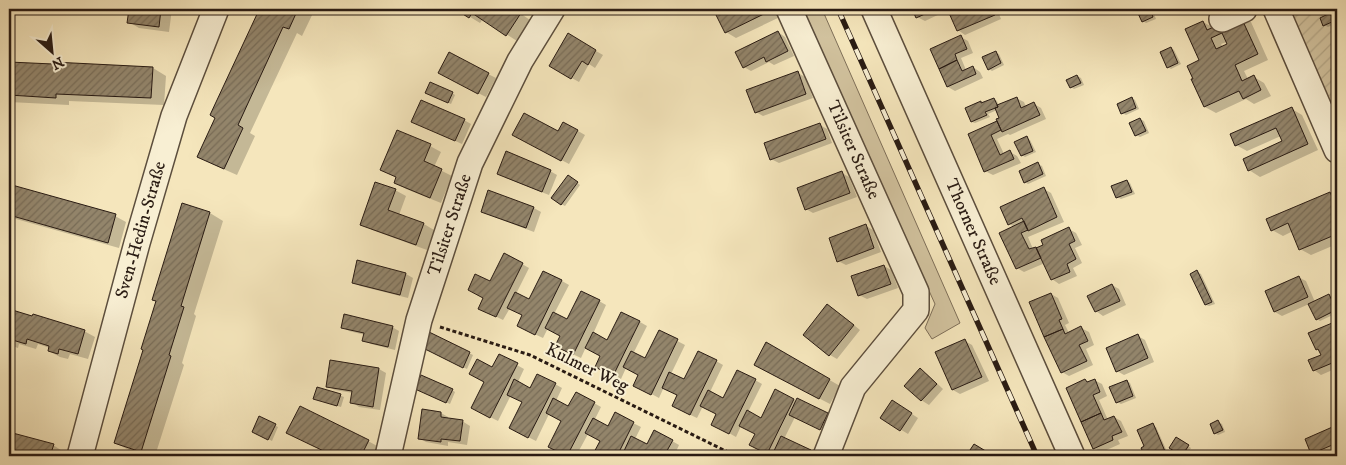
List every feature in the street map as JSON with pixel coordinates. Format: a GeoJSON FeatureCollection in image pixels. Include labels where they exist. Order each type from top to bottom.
{"type":"FeatureCollection","features":[{"type":"Feature","properties":{"kind":"street","name":"Sven-Hedin-Straße"},"geometry":{"type":"LineString","coordinates":[[80,456],[137,243],[174,116],[216,9]]}},
{"type":"Feature","properties":{"kind":"street","name":"Tilsiter Straße"},"geometry":{"type":"LineString","coordinates":[[388,456],[419,320],[470,162],[520,61],[552,9]]}},
{"type":"Feature","properties":{"kind":"street","name":"Tilsiter Straße"},"geometry":{"type":"LineString","coordinates":[[789,9],[916,292],[916,310],[853,387],[826,456]]}},
{"type":"Feature","properties":{"kind":"street","name":"Thorner Straße"},"geometry":{"type":"LineString","coordinates":[[874,9],[1072,456]]}},
{"type":"Feature","properties":{"kind":"street"},"geometry":{"type":"LineString","coordinates":[[1276,9],[1337,150]]}},
{"type":"Feature","properties":{"kind":"path","name":"Kulmer Weg"},"geometry":{"type":"LineString","coordinates":[[419,320],[530,355],[736,456]]}},
{"type":"Feature","properties":{"kind":"shaded area"},"geometry":{"type":"Polygon","coordinates":[[[802,9],[822,9],[960,323],[932,339],[925,328],[935,304],[802,9]]]}},
{"type":"Feature","properties":{"kind":"shaded area"},"geometry":{"type":"Polygon","coordinates":[[[1289,9],[1337,9],[1337,120],[1289,9]]]}},
{"type":"Feature","properties":{"kind":"building"},"geometry":{"type":"Polygon","coordinates":[[[129,9],[161,9],[159,27],[127,23],[129,9]]]}},
{"type":"Feature","properties":{"kind":"building"},"geometry":{"type":"Polygon","coordinates":[[[264,9],[298,9],[289,29],[283,27],[238,125],[243,128],[224,169],[197,157],[215,118],[210,115],[258,12],[261,14],[264,9]]]}},
{"type":"Feature","properties":{"kind":"building"},"geometry":{"type":"Polygon","coordinates":[[[455,9],[514,9],[521,13],[506,36],[472,13],[469,18],[455,9]]]}},
{"type":"Feature","properties":{"kind":"building"},"geometry":{"type":"Polygon","coordinates":[[[713,9],[769,9],[770,11],[725,33],[713,9]]]}},
{"type":"Feature","properties":{"kind":"building"},"geometry":{"type":"Polygon","coordinates":[[[912,9],[936,9],[916,18],[912,9]]]}},
{"type":"Feature","properties":{"kind":"building"},"geometry":{"type":"Polygon","coordinates":[[[956,9],[992,9],[995,15],[957,31],[949,13],[956,9]]]}},
{"type":"Feature","properties":{"kind":"building"},"geometry":{"type":"Polygon","coordinates":[[[1136,9],[1150,9],[1153,17],[1142,22],[1136,9]]]}},
{"type":"Feature","properties":{"kind":"building"},"geometry":{"type":"Polygon","coordinates":[[[1330,13],[1334,21],[1323,26],[1320,18],[1330,13]]]}},
{"type":"Feature","properties":{"kind":"building"},"geometry":{"type":"Polygon","coordinates":[[[1240,15],[1258,54],[1235,65],[1242,81],[1254,75],[1261,90],[1243,99],[1239,91],[1204,107],[1187,66],[1199,60],[1185,29],[1203,21],[1207,30],[1240,15]],[[1222,33],[1211,38],[1216,49],[1227,44],[1222,33]]]}},
{"type":"Feature","properties":{"kind":"building"},"geometry":{"type":"Polygon","coordinates":[[[778,31],[788,51],[766,62],[764,57],[743,68],[735,52],[778,31]]]}},
{"type":"Feature","properties":{"kind":"building"},"geometry":{"type":"Polygon","coordinates":[[[568,33],[596,50],[588,65],[582,61],[571,79],[549,66],[568,33]]]}},
{"type":"Feature","properties":{"kind":"building"},"geometry":{"type":"Polygon","coordinates":[[[961,35],[967,49],[955,54],[957,60],[939,69],[930,49],[961,35]]]}},
{"type":"Feature","properties":{"kind":"building"},"geometry":{"type":"Polygon","coordinates":[[[1171,47],[1178,63],[1167,68],[1160,52],[1171,47]]]}},
{"type":"Feature","properties":{"kind":"building"},"geometry":{"type":"Polygon","coordinates":[[[996,51],[1001,63],[988,70],[982,57],[996,51]]]}},
{"type":"Feature","properties":{"kind":"building"},"geometry":{"type":"Polygon","coordinates":[[[449,52],[489,73],[478,94],[438,73],[449,52]]]}},
{"type":"Feature","properties":{"kind":"building"},"geometry":{"type":"Polygon","coordinates":[[[957,60],[962,71],[973,66],[976,74],[947,87],[939,69],[957,60]]]}},
{"type":"Feature","properties":{"kind":"building"},"geometry":{"type":"Polygon","coordinates":[[[9,62],[53,64],[53,62],[153,67],[151,98],[56,94],[56,98],[9,95],[9,62]]]}},
{"type":"Feature","properties":{"kind":"building"},"geometry":{"type":"Polygon","coordinates":[[[798,71],[806,94],[755,113],[746,90],[798,71]]]}},
{"type":"Feature","properties":{"kind":"building"},"geometry":{"type":"Polygon","coordinates":[[[1077,75],[1081,83],[1070,88],[1066,80],[1077,75]]]}},
{"type":"Feature","properties":{"kind":"building"},"geometry":{"type":"Polygon","coordinates":[[[430,82],[453,92],[448,103],[425,93],[430,82]]]}},
{"type":"Feature","properties":{"kind":"building"},"geometry":{"type":"Polygon","coordinates":[[[1017,97],[1021,108],[1034,102],[1040,115],[1002,132],[996,119],[999,118],[995,108],[998,107],[997,105],[1017,97]]]}},
{"type":"Feature","properties":{"kind":"building"},"geometry":{"type":"Polygon","coordinates":[[[1132,97],[1136,108],[1121,114],[1117,104],[1132,97]]]}},
{"type":"Feature","properties":{"kind":"building"},"geometry":{"type":"Polygon","coordinates":[[[994,98],[998,107],[985,112],[987,115],[971,122],[965,108],[994,98]]]}},
{"type":"Feature","properties":{"kind":"building"},"geometry":{"type":"Polygon","coordinates":[[[421,100],[465,119],[455,141],[411,122],[421,100]]]}},
{"type":"Feature","properties":{"kind":"building"},"geometry":{"type":"Polygon","coordinates":[[[1292,107],[1308,144],[1248,171],[1243,159],[1282,141],[1276,128],[1235,146],[1230,134],[1292,107]]]}},
{"type":"Feature","properties":{"kind":"building"},"geometry":{"type":"Polygon","coordinates":[[[524,113],[558,131],[563,122],[578,130],[561,161],[512,135],[524,113]]]}},
{"type":"Feature","properties":{"kind":"building"},"geometry":{"type":"Polygon","coordinates":[[[1140,118],[1146,131],[1135,136],[1129,123],[1140,118]]]}},
{"type":"Feature","properties":{"kind":"building"},"geometry":{"type":"Polygon","coordinates":[[[997,121],[1001,130],[991,135],[1000,155],[1010,150],[1014,159],[984,172],[968,134],[997,121]]]}},
{"type":"Feature","properties":{"kind":"building"},"geometry":{"type":"Polygon","coordinates":[[[820,123],[826,139],[770,160],[764,143],[820,123]]]}},
{"type":"Feature","properties":{"kind":"building"},"geometry":{"type":"Polygon","coordinates":[[[397,130],[431,144],[424,161],[442,169],[430,198],[394,183],[396,177],[380,170],[397,130]]]}},
{"type":"Feature","properties":{"kind":"building"},"geometry":{"type":"Polygon","coordinates":[[[1027,136],[1033,151],[1021,156],[1014,142],[1027,136]]]}},
{"type":"Feature","properties":{"kind":"building"},"geometry":{"type":"Polygon","coordinates":[[[506,151],[551,170],[542,192],[497,174],[506,151]]]}},
{"type":"Feature","properties":{"kind":"building"},"geometry":{"type":"Polygon","coordinates":[[[1038,162],[1043,174],[1024,183],[1019,171],[1038,162]]]}},
{"type":"Feature","properties":{"kind":"building"},"geometry":{"type":"Polygon","coordinates":[[[842,171],[850,193],[805,210],[797,188],[842,171]]]}},
{"type":"Feature","properties":{"kind":"building"},"geometry":{"type":"Polygon","coordinates":[[[568,175],[578,182],[561,205],[551,198],[568,175]]]}},
{"type":"Feature","properties":{"kind":"building"},"geometry":{"type":"Polygon","coordinates":[[[1127,180],[1132,192],[1116,198],[1111,186],[1127,180]]]}},
{"type":"Feature","properties":{"kind":"building"},"geometry":{"type":"Polygon","coordinates":[[[375,182],[396,189],[388,210],[424,223],[416,245],[360,225],[375,182]]]}},
{"type":"Feature","properties":{"kind":"building"},"geometry":{"type":"Polygon","coordinates":[[[12,185],[116,214],[108,243],[9,215],[9,197],[12,185]]]}},
{"type":"Feature","properties":{"kind":"building"},"geometry":{"type":"Polygon","coordinates":[[[1044,187],[1057,217],[1028,231],[1022,218],[1008,225],[1000,207],[1044,187]]]}},
{"type":"Feature","properties":{"kind":"building"},"geometry":{"type":"Polygon","coordinates":[[[488,190],[534,207],[526,228],[481,212],[488,190]]]}},
{"type":"Feature","properties":{"kind":"building"},"geometry":{"type":"Polygon","coordinates":[[[1330,192],[1337,209],[1337,234],[1299,250],[1288,223],[1271,231],[1266,219],[1330,192]]]}},
{"type":"Feature","properties":{"kind":"building"},"geometry":{"type":"Polygon","coordinates":[[[182,203],[210,212],[181,306],[184,307],[169,355],[171,356],[141,452],[114,443],[143,350],[141,349],[156,301],[152,300],[182,203]]]}},
{"type":"Feature","properties":{"kind":"building"},"geometry":{"type":"Polygon","coordinates":[[[1024,221],[1028,230],[1021,233],[1029,249],[1036,247],[1041,258],[1016,269],[999,233],[1024,221]]]}},
{"type":"Feature","properties":{"kind":"building"},"geometry":{"type":"Polygon","coordinates":[[[866,224],[874,248],[837,262],[829,238],[866,224]]]}},
{"type":"Feature","properties":{"kind":"building"},"geometry":{"type":"Polygon","coordinates":[[[1069,227],[1075,241],[1069,244],[1076,259],[1067,264],[1070,272],[1051,280],[1036,248],[1043,245],[1041,240],[1069,227]]]}},
{"type":"Feature","properties":{"kind":"building"},"geometry":{"type":"Polygon","coordinates":[[[504,253],[523,263],[496,317],[478,309],[483,298],[468,290],[475,274],[490,281],[504,253]]]}},
{"type":"Feature","properties":{"kind":"building"},"geometry":{"type":"Polygon","coordinates":[[[357,260],[406,273],[400,295],[352,283],[357,260]]]}},
{"type":"Feature","properties":{"kind":"building"},"geometry":{"type":"Polygon","coordinates":[[[884,265],[891,284],[858,296],[851,276],[884,265]]]}},
{"type":"Feature","properties":{"kind":"building"},"geometry":{"type":"Polygon","coordinates":[[[1197,270],[1212,302],[1205,305],[1190,274],[1197,270]]]}},
{"type":"Feature","properties":{"kind":"building"},"geometry":{"type":"Polygon","coordinates":[[[543,271],[562,280],[535,335],[517,326],[522,315],[507,308],[515,292],[529,299],[543,271]]]}},
{"type":"Feature","properties":{"kind":"building"},"geometry":{"type":"Polygon","coordinates":[[[1299,276],[1308,297],[1274,312],[1265,291],[1299,276]]]}},
{"type":"Feature","properties":{"kind":"building"},"geometry":{"type":"Polygon","coordinates":[[[1112,284],[1120,301],[1095,312],[1087,296],[1112,284]]]}},
{"type":"Feature","properties":{"kind":"building"},"geometry":{"type":"Polygon","coordinates":[[[581,291],[600,300],[573,355],[555,346],[560,336],[545,328],[553,312],[567,319],[581,291]]]}},
{"type":"Feature","properties":{"kind":"building"},"geometry":{"type":"Polygon","coordinates":[[[1051,293],[1062,319],[1059,320],[1063,329],[1044,337],[1029,302],[1051,293]]]}},
{"type":"Feature","properties":{"kind":"building"},"geometry":{"type":"Polygon","coordinates":[[[1329,294],[1336,310],[1316,320],[1308,304],[1329,294]]]}},
{"type":"Feature","properties":{"kind":"building"},"geometry":{"type":"Polygon","coordinates":[[[827,304],[854,325],[829,356],[803,335],[827,304]]]}},
{"type":"Feature","properties":{"kind":"building"},"geometry":{"type":"Polygon","coordinates":[[[9,309],[32,316],[33,314],[85,330],[78,354],[59,349],[58,354],[48,351],[49,346],[27,339],[26,344],[9,339],[9,309]]]}},
{"type":"Feature","properties":{"kind":"building"},"geometry":{"type":"Polygon","coordinates":[[[621,312],[640,321],[613,376],[595,367],[600,356],[585,348],[593,332],[607,340],[621,312]]]}},
{"type":"Feature","properties":{"kind":"building"},"geometry":{"type":"Polygon","coordinates":[[[344,314],[393,326],[388,347],[362,341],[364,333],[341,328],[344,314]]]}},
{"type":"Feature","properties":{"kind":"building"},"geometry":{"type":"Polygon","coordinates":[[[1337,321],[1337,361],[1313,371],[1308,360],[1321,355],[1318,349],[1316,350],[1308,333],[1337,321]]]}},
{"type":"Feature","properties":{"kind":"building"},"geometry":{"type":"Polygon","coordinates":[[[1081,326],[1088,341],[1079,345],[1087,361],[1061,373],[1044,337],[1063,329],[1065,334],[1081,326]]]}},
{"type":"Feature","properties":{"kind":"building"},"geometry":{"type":"Polygon","coordinates":[[[659,330],[678,339],[651,395],[633,386],[638,375],[623,367],[631,351],[645,358],[659,330]]]}},
{"type":"Feature","properties":{"kind":"building"},"geometry":{"type":"Polygon","coordinates":[[[427,331],[470,352],[463,368],[423,348],[427,331]]]}},
{"type":"Feature","properties":{"kind":"building"},"geometry":{"type":"Polygon","coordinates":[[[1138,334],[1148,358],[1116,372],[1106,348],[1138,334]]]}},
{"type":"Feature","properties":{"kind":"building"},"geometry":{"type":"Polygon","coordinates":[[[965,339],[982,377],[952,390],[935,352],[965,339]]]}},
{"type":"Feature","properties":{"kind":"building"},"geometry":{"type":"Polygon","coordinates":[[[766,342],[830,379],[819,399],[754,365],[766,342]]]}},
{"type":"Feature","properties":{"kind":"building"},"geometry":{"type":"Polygon","coordinates":[[[698,351],[717,360],[690,415],[672,406],[677,395],[662,388],[669,372],[684,379],[698,351]]]}},
{"type":"Feature","properties":{"kind":"building"},"geometry":{"type":"Polygon","coordinates":[[[499,354],[518,363],[490,418],[471,408],[484,382],[469,374],[477,359],[492,367],[499,354]]]}},
{"type":"Feature","properties":{"kind":"building"},"geometry":{"type":"Polygon","coordinates":[[[330,360],[379,368],[373,407],[350,403],[352,391],[326,387],[330,360]]]}},
{"type":"Feature","properties":{"kind":"building"},"geometry":{"type":"Polygon","coordinates":[[[920,368],[937,384],[921,401],[904,386],[920,368]]]}},
{"type":"Feature","properties":{"kind":"building"},"geometry":{"type":"Polygon","coordinates":[[[737,370],[756,379],[729,434],[711,425],[716,414],[700,406],[708,390],[723,398],[737,370]]]}},
{"type":"Feature","properties":{"kind":"building"},"geometry":{"type":"Polygon","coordinates":[[[537,374],[556,383],[528,438],[509,428],[522,402],[507,395],[514,379],[530,388],[537,374]]]}},
{"type":"Feature","properties":{"kind":"building"},"geometry":{"type":"Polygon","coordinates":[[[421,375],[453,389],[446,403],[415,389],[421,375]]]}},
{"type":"Feature","properties":{"kind":"building"},"geometry":{"type":"Polygon","coordinates":[[[1085,379],[1087,382],[1095,379],[1100,392],[1093,395],[1101,413],[1081,422],[1066,388],[1085,379]]]}},
{"type":"Feature","properties":{"kind":"building"},"geometry":{"type":"Polygon","coordinates":[[[1127,380],[1133,396],[1116,403],[1109,387],[1127,380]]]}},
{"type":"Feature","properties":{"kind":"building"},"geometry":{"type":"Polygon","coordinates":[[[317,387],[341,394],[337,406],[313,399],[317,387]]]}},
{"type":"Feature","properties":{"kind":"building"},"geometry":{"type":"Polygon","coordinates":[[[775,389],[794,399],[767,454],[749,445],[755,434],[739,426],[747,410],[761,418],[775,389]]]}},
{"type":"Feature","properties":{"kind":"building"},"geometry":{"type":"Polygon","coordinates":[[[576,392],[595,402],[567,456],[548,447],[561,421],[546,413],[553,398],[568,406],[576,392]]]}},
{"type":"Feature","properties":{"kind":"building"},"geometry":{"type":"Polygon","coordinates":[[[797,398],[828,413],[820,430],[789,415],[797,398]]]}},
{"type":"Feature","properties":{"kind":"building"},"geometry":{"type":"Polygon","coordinates":[[[892,400],[912,413],[900,431],[880,418],[892,400]]]}},
{"type":"Feature","properties":{"kind":"building"},"geometry":{"type":"Polygon","coordinates":[[[300,406],[369,440],[361,456],[334,456],[286,433],[300,406]]]}},
{"type":"Feature","properties":{"kind":"building"},"geometry":{"type":"Polygon","coordinates":[[[422,409],[441,412],[441,417],[463,420],[460,441],[441,439],[441,442],[418,439],[422,409]]]}},
{"type":"Feature","properties":{"kind":"building"},"geometry":{"type":"Polygon","coordinates":[[[615,412],[634,422],[617,456],[592,456],[600,441],[585,433],[593,418],[608,426],[615,412]]]}},
{"type":"Feature","properties":{"kind":"building"},"geometry":{"type":"Polygon","coordinates":[[[1101,413],[1104,420],[1114,416],[1122,432],[1112,436],[1113,440],[1093,449],[1081,422],[1101,413]]]}},
{"type":"Feature","properties":{"kind":"building"},"geometry":{"type":"Polygon","coordinates":[[[259,416],[276,424],[268,440],[252,432],[259,416]]]}},
{"type":"Feature","properties":{"kind":"building"},"geometry":{"type":"Polygon","coordinates":[[[1218,420],[1223,430],[1214,434],[1210,424],[1218,420]]]}},
{"type":"Feature","properties":{"kind":"building"},"geometry":{"type":"Polygon","coordinates":[[[1153,423],[1167,456],[1145,456],[1141,448],[1144,446],[1137,430],[1153,423]]]}},
{"type":"Feature","properties":{"kind":"building"},"geometry":{"type":"Polygon","coordinates":[[[1337,425],[1337,443],[1311,454],[1305,439],[1337,425]]]}},
{"type":"Feature","properties":{"kind":"building"},"geometry":{"type":"Polygon","coordinates":[[[654,430],[673,440],[664,456],[634,456],[624,451],[631,436],[647,444],[654,430]]]}},
{"type":"Feature","properties":{"kind":"building"},"geometry":{"type":"Polygon","coordinates":[[[9,432],[54,444],[50,456],[9,456],[9,432]]]}},
{"type":"Feature","properties":{"kind":"building"},"geometry":{"type":"Polygon","coordinates":[[[781,436],[811,450],[808,456],[779,456],[773,453],[781,436]]]}},
{"type":"Feature","properties":{"kind":"building"},"geometry":{"type":"Polygon","coordinates":[[[1176,437],[1189,445],[1182,456],[1169,448],[1176,437]]]}},
{"type":"Feature","properties":{"kind":"building"},"geometry":{"type":"Polygon","coordinates":[[[974,444],[994,456],[966,456],[974,444]]]}},
{"type":"Feature","properties":{"kind":"railway"},"geometry":{"type":"LineString","coordinates":[[838,9],[1037,456]]}}]}
